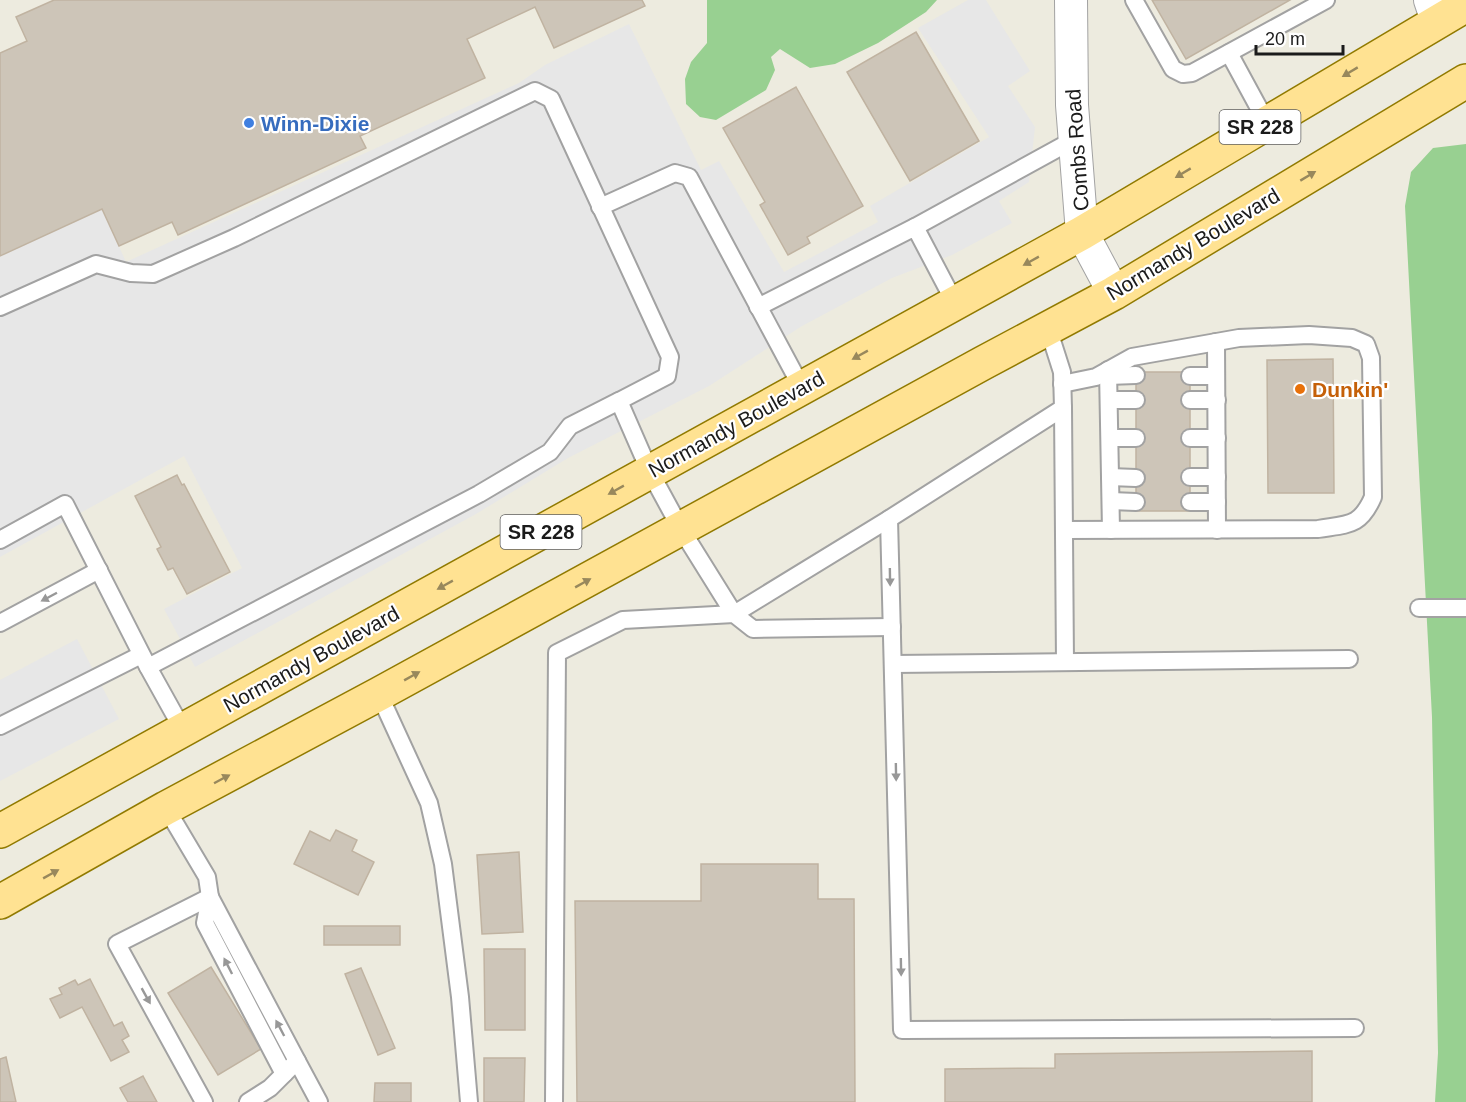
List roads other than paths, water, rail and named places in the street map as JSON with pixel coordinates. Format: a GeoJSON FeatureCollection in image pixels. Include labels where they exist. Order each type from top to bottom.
{"type":"FeatureCollection","features":[{"type":"Feature","properties":{"kind":"main road","name":"Normandy Boulevard"},"geometry":{"type":"LineString","coordinates":[[0,831],[1082,233],[1267,123],[1433,10],[1466,5]]}},
{"type":"Feature","properties":{"kind":"main road","name":"Normandy Boulevard"},"geometry":{"type":"LineString","coordinates":[[0,902],[166,808],[1114,293],[1466,81]]}},
{"type":"Feature","properties":{"kind":"street","name":"Combs Road"},"geometry":{"type":"LineString","coordinates":[[1071,0],[1072,105],[1082,233],[1114,293]]}},
{"type":"Feature","properties":{"kind":"lane"},"geometry":{"type":"LineString","coordinates":[[1134,0],[1173,69],[1183,74],[1192,73],[1326,0]]}},
{"type":"Feature","properties":{"kind":"lane"},"geometry":{"type":"LineString","coordinates":[[1229,53],[1267,123]]}},
{"type":"Feature","properties":{"kind":"lane"},"geometry":{"type":"LineString","coordinates":[[0,307],[96,264],[131,273],[153,274],[264,224],[535,91],[551,99],[670,357],[668,376],[570,426],[550,452],[485,490],[144,661],[0,726]]}},
{"type":"Feature","properties":{"kind":"lane"},"geometry":{"type":"LineString","coordinates":[[758,307],[915,227],[1075,139]]}},
{"type":"Feature","properties":{"kind":"lane"},"geometry":{"type":"LineString","coordinates":[[600,207],[675,173],[689,177],[802,388]]}},
{"type":"Feature","properties":{"kind":"lane"},"geometry":{"type":"LineString","coordinates":[[915,227],[955,303]]}},
{"type":"Feature","properties":{"kind":"lane"},"geometry":{"type":"LineString","coordinates":[[1048,328],[1062,372],[1065,662]]}},
{"type":"Feature","properties":{"kind":"lane"},"geometry":{"type":"LineString","coordinates":[[1062,384],[1108,373],[1132,357],[1239,338],[1309,335],[1352,338],[1366,344],[1371,358],[1373,497],[1365,514],[1353,523],[1318,529],[1064,530]]}},
{"type":"Feature","properties":{"kind":"lane"},"geometry":{"type":"LineString","coordinates":[[1216,342],[1217,530]]}},
{"type":"Feature","properties":{"kind":"lane"},"geometry":{"type":"LineString","coordinates":[[1108,373],[1136,375]]}},
{"type":"Feature","properties":{"kind":"lane"},"geometry":{"type":"LineString","coordinates":[[1108,373],[1111,530]]}},
{"type":"Feature","properties":{"kind":"lane"},"geometry":{"type":"LineString","coordinates":[[1190,376],[1216,376]]}},
{"type":"Feature","properties":{"kind":"lane"},"geometry":{"type":"LineString","coordinates":[[1109,400],[1136,400]]}},
{"type":"Feature","properties":{"kind":"lane"},"geometry":{"type":"LineString","coordinates":[[1190,400],[1217,400]]}},
{"type":"Feature","properties":{"kind":"lane"},"geometry":{"type":"LineString","coordinates":[[619,401],[650,472],[681,529],[734,614],[753,629],[892,627]]}},
{"type":"Feature","properties":{"kind":"lane"},"geometry":{"type":"LineString","coordinates":[[554,1102],[557,653],[623,620],[734,614],[1063,408]]}},
{"type":"Feature","properties":{"kind":"lane"},"geometry":{"type":"LineString","coordinates":[[1110,438],[1136,438]]}},
{"type":"Feature","properties":{"kind":"lane"},"geometry":{"type":"LineString","coordinates":[[1190,438],[1217,438]]}},
{"type":"Feature","properties":{"kind":"lane"},"geometry":{"type":"LineString","coordinates":[[1110,477],[1136,478]]}},
{"type":"Feature","properties":{"kind":"lane"},"geometry":{"type":"LineString","coordinates":[[1190,477],[1217,477]]}},
{"type":"Feature","properties":{"kind":"lane"},"geometry":{"type":"LineString","coordinates":[[1111,501],[1136,502]]}},
{"type":"Feature","properties":{"kind":"lane"},"geometry":{"type":"LineString","coordinates":[[1190,502],[1217,502]]}},
{"type":"Feature","properties":{"kind":"lane"},"geometry":{"type":"LineString","coordinates":[[0,540],[65,504],[144,661],[183,730]]}},
{"type":"Feature","properties":{"kind":"lane"},"geometry":{"type":"LineString","coordinates":[[889,519],[902,1030],[1355,1028]]}},
{"type":"Feature","properties":{"kind":"lane"},"geometry":{"type":"LineString","coordinates":[[0,623],[99,570]]}},
{"type":"Feature","properties":{"kind":"lane"},"geometry":{"type":"LineString","coordinates":[[1419,608],[1466,608]]}},
{"type":"Feature","properties":{"kind":"lane"},"geometry":{"type":"LineString","coordinates":[[893,664],[1349,659]]}},
{"type":"Feature","properties":{"kind":"lane"},"geometry":{"type":"LineString","coordinates":[[379,694],[429,803],[443,864],[460,997],[469,1102]]}},
{"type":"Feature","properties":{"kind":"lane"},"geometry":{"type":"LineString","coordinates":[[166,808],[207,877],[210,897],[319,1102]]}},
{"type":"Feature","properties":{"kind":"lane"},"geometry":{"type":"LineString","coordinates":[[204,1102],[117,944],[210,897]]}},
{"type":"Feature","properties":{"kind":"lane"},"geometry":{"type":"LineString","coordinates":[[210,897],[205,923],[284,1074]]}},
{"type":"Feature","properties":{"kind":"lane"},"geometry":{"type":"LineString","coordinates":[[248,1102],[270,1088],[297,1061]]}},
{"type":"Feature","properties":{"kind":"place","name":"Winn-Dixie"},"geometry":{"type":"Point","coordinates":[249,123]}},
{"type":"Feature","properties":{"kind":"place","name":"Dunkin'"},"geometry":{"type":"Point","coordinates":[1300,389]}}]}
